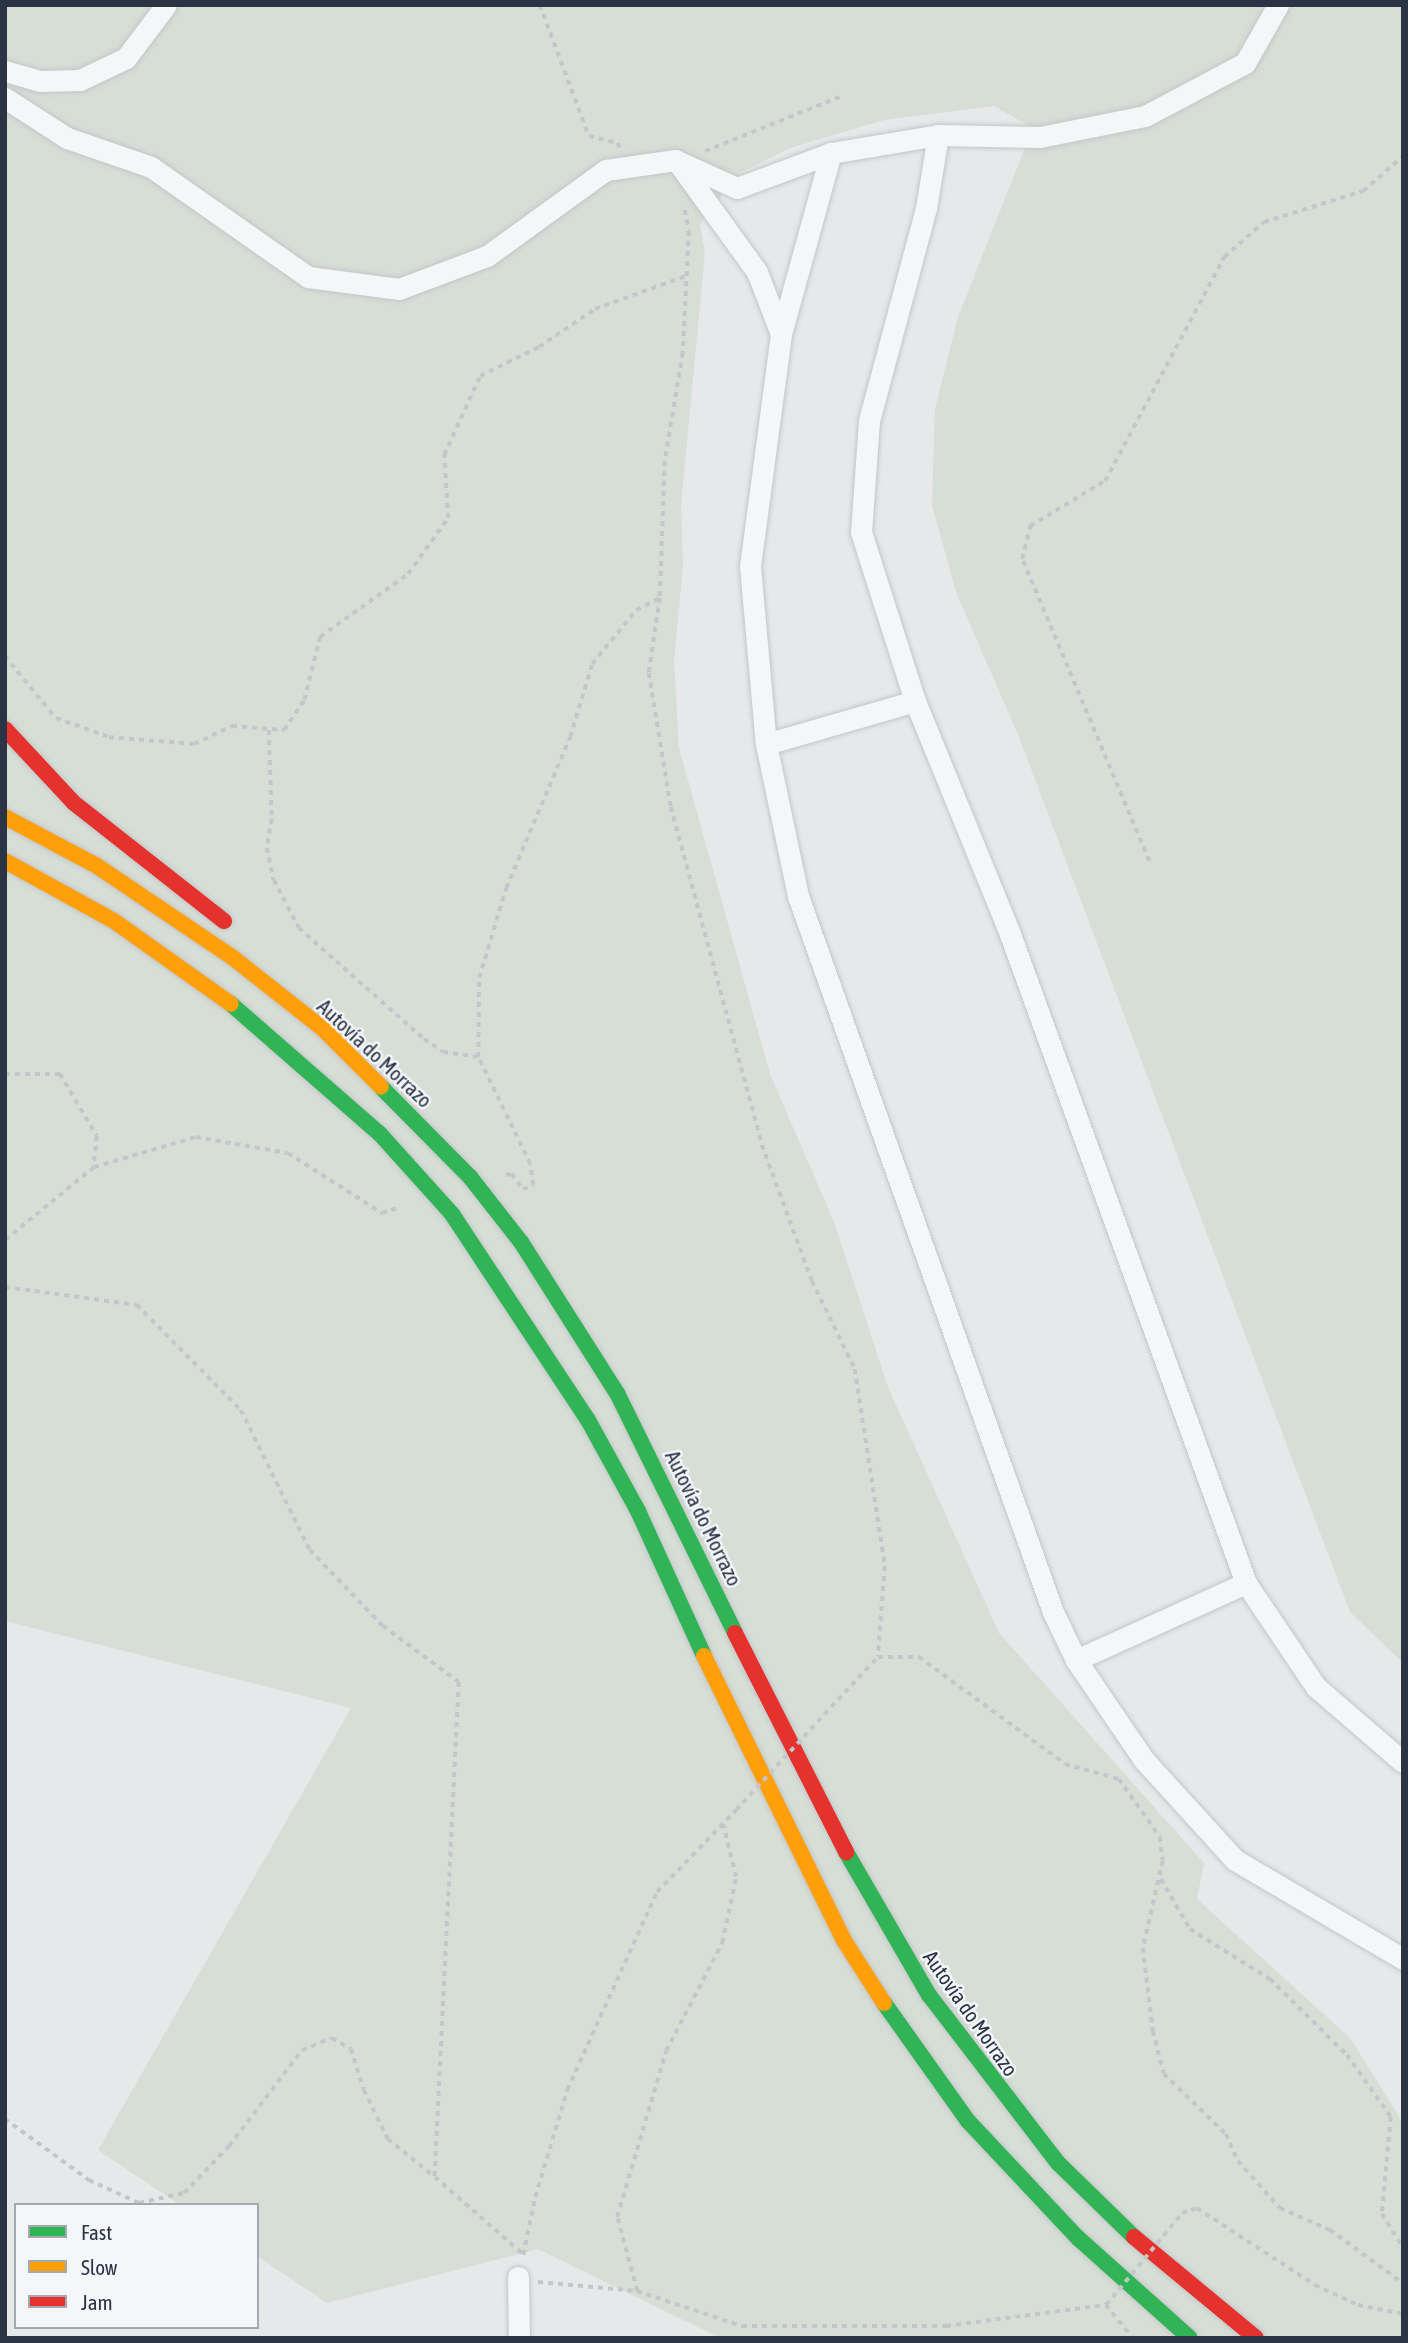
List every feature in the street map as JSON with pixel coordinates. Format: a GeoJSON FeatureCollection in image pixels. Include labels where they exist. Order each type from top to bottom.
{"type":"FeatureCollection","features":[{"type":"Feature","properties":{"kind":"highway"},"geometry":{"type":"LineString","coordinates":[[5,729],[74,803],[235,930]]}},
{"type":"Feature","properties":{"kind":"highway","name":"Autovía do Morrazo"},"geometry":{"type":"LineString","coordinates":[[5,817],[97,866],[232,957],[321,1028],[470,1177],[528,1254],[617,1393],[827,1820],[929,1995],[1058,2163],[1138,2240],[1256,2338]]}},
{"type":"Feature","properties":{"kind":"highway"},"geometry":{"type":"LineString","coordinates":[[5,861],[114,921],[226,1000],[380,1134],[452,1214],[588,1420],[638,1511],[743,1742],[843,1938],[904,2034],[968,2121],[1078,2238],[1190,2338]]}},
{"type":"Feature","properties":{"kind":"highway"},"geometry":{"type":"LineString","coordinates":[[436,1118],[453,1136],[470,1177]]}},
{"type":"Feature","properties":{"kind":"street"},"geometry":{"type":"LineString","coordinates":[[5,71],[40,81],[80,80],[126,58],[166,5]]}},
{"type":"Feature","properties":{"kind":"street"},"geometry":{"type":"LineString","coordinates":[[5,98],[68,138],[151,167],[308,278],[399,289],[487,257],[606,170],[681,162],[737,188],[831,153],[938,135],[1040,137],[1145,116],[1245,63],[1278,5]]}},
{"type":"Feature","properties":{"kind":"street"},"geometry":{"type":"LineString","coordinates":[[938,135],[926,208],[869,421],[861,532],[915,701],[1010,934],[1246,1583],[1316,1687],[1403,1762]]}},
{"type":"Feature","properties":{"kind":"street"},"geometry":{"type":"LineString","coordinates":[[831,153],[781,334],[750,566],[766,744],[798,896],[1053,1612],[1076,1660],[1144,1760],[1234,1860],[1403,1959]]}},
{"type":"Feature","properties":{"kind":"street"},"geometry":{"type":"LineString","coordinates":[[681,162],[757,272],[781,334]]}},
{"type":"Feature","properties":{"kind":"street"},"geometry":{"type":"LineString","coordinates":[[766,744],[915,701]]}},
{"type":"Feature","properties":{"kind":"street"},"geometry":{"type":"LineString","coordinates":[[1076,1660],[1246,1583]]}},
{"type":"Feature","properties":{"kind":"street"},"geometry":{"type":"LineString","coordinates":[[519,2280],[519,2338]]}},
{"type":"Feature","properties":{"kind":"path"},"geometry":{"type":"LineString","coordinates":[[540,5],[589,136],[618,143],[624,167]]}},
{"type":"Feature","properties":{"kind":"path"},"geometry":{"type":"LineString","coordinates":[[681,162],[742,134],[844,95]]}},
{"type":"Feature","properties":{"kind":"path"},"geometry":{"type":"LineString","coordinates":[[1149,861],[1021,559],[1030,526],[1105,481],[1224,257],[1264,222],[1363,191],[1403,156]]}},
{"type":"Feature","properties":{"kind":"path"},"geometry":{"type":"LineString","coordinates":[[685,207],[689,231],[683,353],[665,461],[660,598],[649,673],[678,833],[762,1144],[812,1281],[855,1369],[885,1566],[878,1657],[723,1825],[657,1892],[567,2090],[523,2254],[519,2280],[637,2291],[742,2326],[946,2326],[1106,2305],[1182,2213],[1198,2208],[1315,2285],[1357,2305],[1403,2314]]}},
{"type":"Feature","properties":{"kind":"path"},"geometry":{"type":"LineString","coordinates":[[5,656],[56,718],[109,737],[194,744],[232,726],[284,730],[304,700],[320,637],[408,574],[448,518],[444,455],[480,376],[539,347],[594,309],[687,276]]}},
{"type":"Feature","properties":{"kind":"path"},"geometry":{"type":"LineString","coordinates":[[498,1175],[512,1174],[523,1189],[533,1185],[530,1164],[499,1109],[478,1057],[479,978],[506,888],[570,737],[592,664],[636,610],[660,598]]}},
{"type":"Feature","properties":{"kind":"path"},"geometry":{"type":"LineString","coordinates":[[269,729],[272,819],[267,848],[274,880],[299,928],[424,1039],[443,1052],[478,1057]]}},
{"type":"Feature","properties":{"kind":"path"},"geometry":{"type":"LineString","coordinates":[[5,1074],[60,1074],[97,1136],[94,1167]]}},
{"type":"Feature","properties":{"kind":"path"},"geometry":{"type":"LineString","coordinates":[[5,1240],[94,1167],[195,1137],[288,1153],[382,1213],[401,1207]]}},
{"type":"Feature","properties":{"kind":"path"},"geometry":{"type":"LineString","coordinates":[[5,1287],[137,1305],[241,1410],[310,1550],[383,1626],[459,1682],[435,2177]]}},
{"type":"Feature","properties":{"kind":"path"},"geometry":{"type":"LineString","coordinates":[[878,1657],[919,1657],[1065,1764],[1119,1779],[1160,1837],[1160,1877],[1143,1948],[1153,2031],[1164,2074],[1226,2134],[1238,2161],[1280,2208],[1330,2230],[1403,2283]]}},
{"type":"Feature","properties":{"kind":"path"},"geometry":{"type":"LineString","coordinates":[[637,2291],[617,2217],[666,2051],[722,1943],[736,1877],[723,1825]]}},
{"type":"Feature","properties":{"kind":"path"},"geometry":{"type":"LineString","coordinates":[[1160,1877],[1190,1929],[1270,1979],[1347,2055],[1391,2117],[1382,2214],[1403,2248]]}},
{"type":"Feature","properties":{"kind":"path"},"geometry":{"type":"LineString","coordinates":[[5,2119],[89,2180],[139,2203],[184,2193],[229,2146],[302,2050],[332,2038],[351,2049],[364,2090],[388,2139],[523,2254]]}},
{"type":"Feature","properties":{"kind":"path"},"geometry":{"type":"LineString","coordinates":[[1106,2305],[1133,2338]]}},
{"type":"Feature","properties":{"kind":"shaded area"},"geometry":{"type":"Polygon","coordinates":[[[5,5],[1403,5],[1403,1663],[1350,1612],[1019,737],[956,592],[932,505],[935,409],[958,317],[1033,128],[994,106],[884,120],[790,148],[740,173],[700,224],[705,253],[681,505],[683,565],[674,661],[679,748],[770,1074],[834,1222],[888,1387],[999,1633],[1204,1863],[1197,1899],[1350,2038],[1403,2123],[1403,2338],[720,2338],[538,2249],[327,2303],[259,2257],[259,2203],[177,2203],[98,2150],[351,1708],[5,1621],[5,5]]]}},
{"type":"Feature","properties":{"kind":"traffic: fast"},"geometry":{"type":"LineString","coordinates":[[231,1004],[380,1134],[452,1214],[588,1420],[638,1511],[704,1656]]}},
{"type":"Feature","properties":{"kind":"traffic: fast"},"geometry":{"type":"LineString","coordinates":[[381,1087],[470,1177],[521,1242],[617,1393],[735,1633]]}},
{"type":"Feature","properties":{"kind":"traffic: fast"},"geometry":{"type":"LineString","coordinates":[[846,1852],[929,1995],[1058,2163],[1134,2237]]}},
{"type":"Feature","properties":{"kind":"traffic: fast"},"geometry":{"type":"LineString","coordinates":[[884,2003],[968,2121],[1078,2238],[1190,2338]]}},
{"type":"Feature","properties":{"kind":"traffic: slow"},"geometry":{"type":"LineString","coordinates":[[5,817],[97,866],[232,957],[322,1028],[381,1087]]}},
{"type":"Feature","properties":{"kind":"traffic: slow"},"geometry":{"type":"LineString","coordinates":[[5,861],[114,921],[231,1004]]}},
{"type":"Feature","properties":{"kind":"traffic: slow"},"geometry":{"type":"LineString","coordinates":[[704,1656],[843,1939],[884,2003]]}},
{"type":"Feature","properties":{"kind":"traffic: jam"},"geometry":{"type":"LineString","coordinates":[[5,729],[74,803],[224,921]]}},
{"type":"Feature","properties":{"kind":"traffic: jam"},"geometry":{"type":"LineString","coordinates":[[735,1633],[846,1852]]}},
{"type":"Feature","properties":{"kind":"traffic: jam"},"geometry":{"type":"LineString","coordinates":[[1134,2237],[1256,2338]]}}]}
